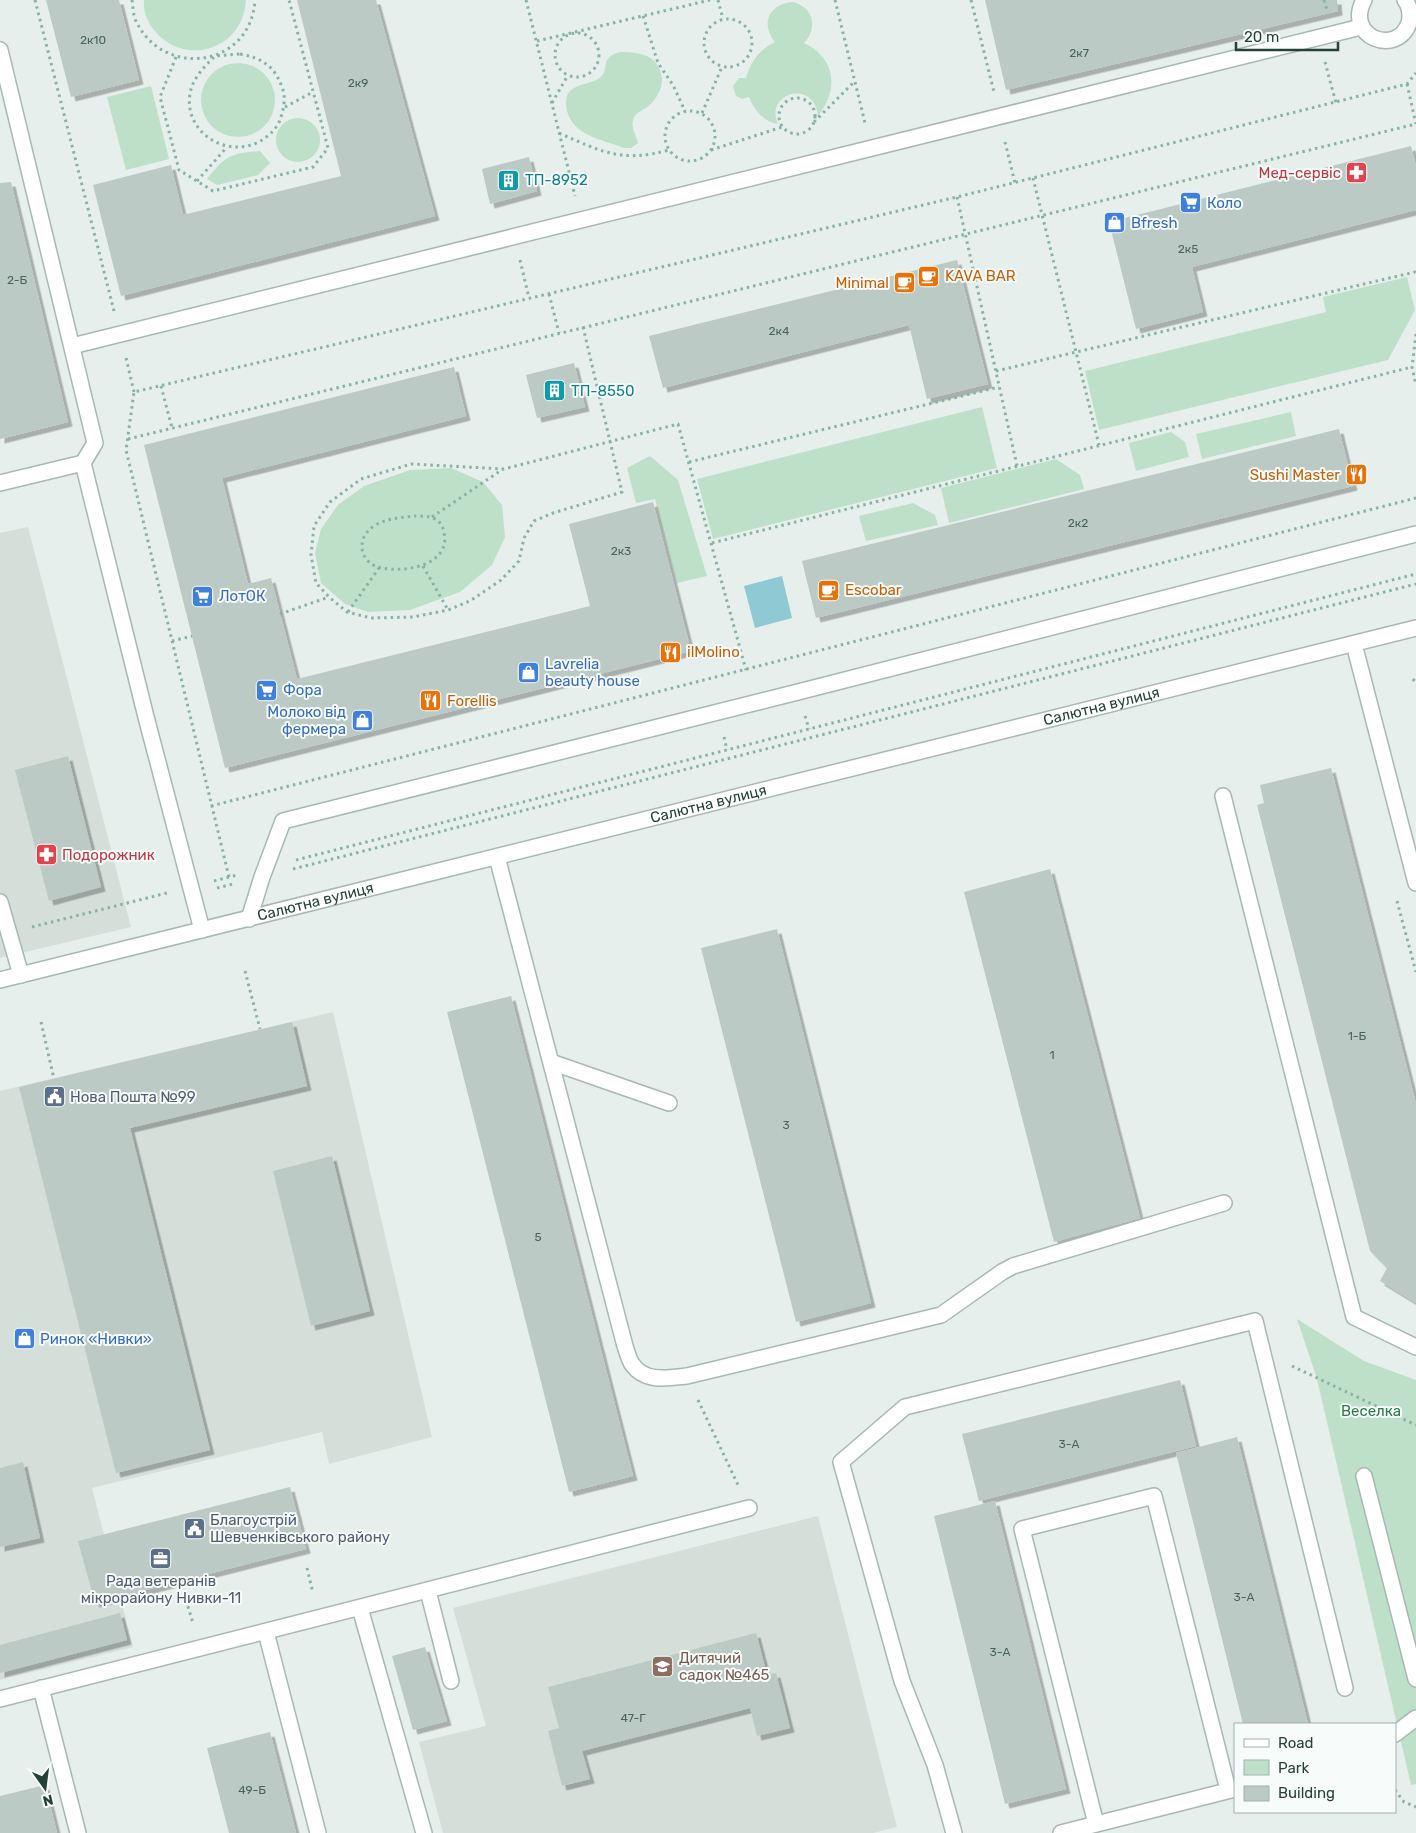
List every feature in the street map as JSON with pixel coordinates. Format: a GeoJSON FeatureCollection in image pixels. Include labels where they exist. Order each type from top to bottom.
{"type":"FeatureCollection","features":[{"type":"Feature","properties":{"kind":"street"},"geometry":{"type":"LineString","coordinates":[[1364,0],[1359,9],[1361,26],[1373,38],[1389,40],[1403,33],[1410,18],[1410,10],[1405,0]]}},
{"type":"Feature","properties":{"kind":"street"},"geometry":{"type":"LineString","coordinates":[[72,346],[120,336],[1361,26]]}},
{"type":"Feature","properties":{"kind":"street"},"geometry":{"type":"LineString","coordinates":[[0,50],[95,442],[83,463],[146,717],[202,930]]}},
{"type":"Feature","properties":{"kind":"street"},"geometry":{"type":"LineString","coordinates":[[0,483],[83,463]]}},
{"type":"Feature","properties":{"kind":"street"},"geometry":{"type":"LineString","coordinates":[[249,919],[283,821],[808,690],[1416,534]]}},
{"type":"Feature","properties":{"kind":"street","name":"Салютна вулиця"},"geometry":{"type":"LineString","coordinates":[[0,980],[1416,628]]}},
{"type":"Feature","properties":{"kind":"street"},"geometry":{"type":"LineString","coordinates":[[1354,644],[1416,883]]}},
{"type":"Feature","properties":{"kind":"street"},"geometry":{"type":"LineString","coordinates":[[1222,796],[1354,1317],[1416,1347]]}},
{"type":"Feature","properties":{"kind":"street"},"geometry":{"type":"LineString","coordinates":[[498,857],[625,1346],[632,1365],[646,1376],[660,1379],[687,1376],[941,1314],[1013,1266],[1224,1203]]}},
{"type":"Feature","properties":{"kind":"street"},"geometry":{"type":"LineString","coordinates":[[0,902],[21,975]]}},
{"type":"Feature","properties":{"kind":"street"},"geometry":{"type":"LineString","coordinates":[[551,1062],[669,1103]]}},
{"type":"Feature","properties":{"kind":"street"},"geometry":{"type":"LineString","coordinates":[[954,1833],[935,1765],[902,1681],[841,1462],[905,1407],[1255,1321],[1345,1688]]}},
{"type":"Feature","properties":{"kind":"street"},"geometry":{"type":"LineString","coordinates":[[1364,1476],[1416,1679]]}},
{"type":"Feature","properties":{"kind":"street"},"geometry":{"type":"LineString","coordinates":[[1071,1832],[1231,1790],[1154,1496],[1022,1529],[1096,1824]]}},
{"type":"Feature","properties":{"kind":"street"},"geometry":{"type":"LineString","coordinates":[[0,1699],[749,1508]]}},
{"type":"Feature","properties":{"kind":"street"},"geometry":{"type":"LineString","coordinates":[[428,1591],[451,1681]]}},
{"type":"Feature","properties":{"kind":"street"},"geometry":{"type":"LineString","coordinates":[[360,1608],[424,1833]]}},
{"type":"Feature","properties":{"kind":"street"},"geometry":{"type":"LineString","coordinates":[[266,1632],[318,1833]]}},
{"type":"Feature","properties":{"kind":"street"},"geometry":{"type":"LineString","coordinates":[[41,1688],[78,1833]]}},
{"type":"Feature","properties":{"kind":"street"},"geometry":{"type":"LineString","coordinates":[[1396,1733],[1416,1718]]}},
{"type":"Feature","properties":{"kind":"path"},"geometry":{"type":"LineString","coordinates":[[35,0],[134,392],[126,450],[229,877]]}},
{"type":"Feature","properties":{"kind":"path"},"geometry":{"type":"LineString","coordinates":[[132,0],[134,17],[144,34],[158,48],[176,57],[195,59],[215,56],[240,54],[255,57],[268,65],[278,77],[284,92],[284,107],[280,121],[271,134],[258,143],[243,148],[227,147],[213,142],[201,131],[193,118],[190,103],[192,87],[199,73],[215,56],[232,46],[246,32],[254,12],[255,0]]}},
{"type":"Feature","properties":{"kind":"path"},"geometry":{"type":"LineString","coordinates":[[176,57],[160,97],[178,170],[213,191],[313,167],[328,148],[289,0]]}},
{"type":"Feature","properties":{"kind":"path"},"geometry":{"type":"LineString","coordinates":[[526,0],[575,198]]}},
{"type":"Feature","properties":{"kind":"path"},"geometry":{"type":"LineString","coordinates":[[536,42],[710,0]]}},
{"type":"Feature","properties":{"kind":"path"},"geometry":{"type":"LineString","coordinates":[[718,0],[723,19]]}},
{"type":"Feature","properties":{"kind":"path"},"geometry":{"type":"LineString","coordinates":[[835,0],[866,127]]}},
{"type":"Feature","properties":{"kind":"path"},"geometry":{"type":"LineString","coordinates":[[642,16],[658,63],[673,85],[685,111]]}},
{"type":"Feature","properties":{"kind":"path"},"geometry":{"type":"LineString","coordinates":[[731,18],[745,25],[750,32],[753,47],[745,62],[730,68],[714,63],[709,58],[704,42],[705,34],[709,27],[723,19],[731,18]]}},
{"type":"Feature","properties":{"kind":"path"},"geometry":{"type":"LineString","coordinates":[[578,32],[591,38],[596,43],[599,57],[594,70],[588,74],[582,77],[568,75],[557,65],[555,57],[558,42],[563,37],[578,32]]}},
{"type":"Feature","properties":{"kind":"path"},"geometry":{"type":"LineString","coordinates":[[702,113],[722,67]]}},
{"type":"Feature","properties":{"kind":"path"},"geometry":{"type":"LineString","coordinates":[[134,392],[957,197],[1407,84],[1416,73]]}},
{"type":"Feature","properties":{"kind":"path"},"geometry":{"type":"LineString","coordinates":[[552,103],[568,75]]}},
{"type":"Feature","properties":{"kind":"path"},"geometry":{"type":"LineString","coordinates":[[814,122],[815,116],[812,106],[803,98],[786,100],[779,109],[779,122],[782,127],[793,134],[799,134],[810,128],[855,81]]}},
{"type":"Feature","properties":{"kind":"path"},"geometry":{"type":"LineString","coordinates":[[128,439],[1416,124],[1407,84]]}},
{"type":"Feature","properties":{"kind":"path"},"geometry":{"type":"LineString","coordinates":[[284,107],[313,92]]}},
{"type":"Feature","properties":{"kind":"path"},"geometry":{"type":"LineString","coordinates":[[694,110],[702,113],[713,126],[715,134],[711,150],[705,157],[697,160],[689,161],[674,156],[665,142],[664,134],[670,119],[685,111],[694,110]]}},
{"type":"Feature","properties":{"kind":"path"},"geometry":{"type":"LineString","coordinates":[[711,150],[782,127]]}},
{"type":"Feature","properties":{"kind":"path"},"geometry":{"type":"LineString","coordinates":[[559,133],[592,148],[622,156],[648,155],[669,150]]}},
{"type":"Feature","properties":{"kind":"path"},"geometry":{"type":"LineString","coordinates":[[197,180],[227,147]]}},
{"type":"Feature","properties":{"kind":"path"},"geometry":{"type":"LineString","coordinates":[[1033,178],[1099,444]]}},
{"type":"Feature","properties":{"kind":"path"},"geometry":{"type":"LineString","coordinates":[[957,197],[1017,466]]}},
{"type":"Feature","properties":{"kind":"path"},"geometry":{"type":"LineString","coordinates":[[996,371],[1415,272],[1416,274]]}},
{"type":"Feature","properties":{"kind":"path"},"geometry":{"type":"LineString","coordinates":[[549,294],[559,334]]}},
{"type":"Feature","properties":{"kind":"path"},"geometry":{"type":"LineString","coordinates":[[583,328],[610,440],[622,492],[553,513],[534,521],[524,538],[519,561],[513,568],[501,580],[470,601],[448,610],[413,617],[371,618],[347,612],[316,583],[311,555],[314,526],[330,502],[361,479],[411,464],[504,469],[610,440],[678,424],[746,670]]}},
{"type":"Feature","properties":{"kind":"path"},"geometry":{"type":"LineString","coordinates":[[1416,334],[1412,367],[1416,385]]}},
{"type":"Feature","properties":{"kind":"path"},"geometry":{"type":"LineString","coordinates":[[711,543],[1099,444],[1412,367]]}},
{"type":"Feature","properties":{"kind":"path"},"geometry":{"type":"LineString","coordinates":[[161,386],[172,428]]}},
{"type":"Feature","properties":{"kind":"path"},"geometry":{"type":"LineString","coordinates":[[689,462],[999,387]]}},
{"type":"Feature","properties":{"kind":"path"},"geometry":{"type":"LineString","coordinates":[[432,517],[504,469]]}},
{"type":"Feature","properties":{"kind":"path"},"geometry":{"type":"LineString","coordinates":[[211,806],[1416,498]]}},
{"type":"Feature","properties":{"kind":"path"},"geometry":{"type":"LineString","coordinates":[[414,516],[432,517],[443,526],[446,541],[440,554],[423,566],[389,570],[372,566],[365,558],[362,546],[364,534],[373,526],[387,519],[414,516]]}},
{"type":"Feature","properties":{"kind":"path"},"geometry":{"type":"LineString","coordinates":[[423,566],[448,610]]}},
{"type":"Feature","properties":{"kind":"path"},"geometry":{"type":"LineString","coordinates":[[347,612],[379,568]]}},
{"type":"Feature","properties":{"kind":"path"},"geometry":{"type":"LineString","coordinates":[[8,933],[192,891],[1416,574]]}},
{"type":"Feature","properties":{"kind":"path"},"geometry":{"type":"LineString","coordinates":[[192,891],[229,877],[264,872],[1416,584]]}},
{"type":"Feature","properties":{"kind":"path"},"geometry":{"type":"LineString","coordinates":[[280,614],[329,597]]}},
{"type":"Feature","properties":{"kind":"path"},"geometry":{"type":"LineString","coordinates":[[172,641],[192,636]]}},
{"type":"Feature","properties":{"kind":"path"},"geometry":{"type":"LineString","coordinates":[[1413,679],[1416,683]]}},
{"type":"Feature","properties":{"kind":"path"},"geometry":{"type":"LineString","coordinates":[[245,971],[260,1029]]}},
{"type":"Feature","properties":{"kind":"path"},"geometry":{"type":"LineString","coordinates":[[41,1022],[54,1079]]}},
{"type":"Feature","properties":{"kind":"path"},"geometry":{"type":"LineString","coordinates":[[1262,1351],[1416,1425]]}},
{"type":"Feature","properties":{"kind":"path"},"geometry":{"type":"LineString","coordinates":[[687,1376],[749,1508]]}},
{"type":"Feature","properties":{"kind":"path"},"geometry":{"type":"LineString","coordinates":[[1396,1791],[1404,1802],[1416,1807]]}},
{"type":"Feature","properties":{"kind":"shaded area"},"geometry":{"type":"Polygon","coordinates":[[[28,527],[131,927],[0,958],[0,533],[28,527]]]}},
{"type":"Feature","properties":{"kind":"shaded area"},"geometry":{"type":"Polygon","coordinates":[[[333,1012],[432,1437],[329,1464],[322,1432],[92,1488],[133,1647],[0,1680],[0,1091],[333,1012]]]}},
{"type":"Feature","properties":{"kind":"shaded area","name":"Дитячий садок №465"},"geometry":{"type":"Polygon","coordinates":[[[818,1516],[897,1827],[873,1833],[443,1833],[419,1742],[486,1726],[453,1608],[818,1516]]]}},
{"type":"Feature","properties":{"kind":"green space"},"geometry":{"type":"Polygon","coordinates":[[[144,0],[246,0],[242,18],[234,32],[222,42],[208,49],[193,50],[178,47],[163,39],[148,20],[144,10],[144,0]]]}},
{"type":"Feature","properties":{"kind":"green space"},"geometry":{"type":"Polygon","coordinates":[[[793,2],[806,9],[812,19],[811,31],[804,43],[815,49],[823,57],[831,75],[831,85],[825,106],[818,116],[815,104],[808,97],[800,94],[791,94],[783,98],[778,104],[776,113],[778,124],[768,121],[760,115],[749,97],[742,99],[736,96],[733,86],[739,78],[746,78],[750,66],[756,57],[775,42],[768,28],[769,16],[778,6],[793,2]]]}},
{"type":"Feature","properties":{"kind":"green space"},"geometry":{"type":"Polygon","coordinates":[[[620,52],[636,53],[651,58],[658,66],[662,77],[661,87],[657,96],[650,105],[634,117],[633,126],[638,143],[631,148],[624,148],[605,142],[580,130],[573,124],[566,106],[567,96],[570,91],[602,76],[609,58],[620,52]]]}},
{"type":"Feature","properties":{"kind":"green space"},"geometry":{"type":"Polygon","coordinates":[[[238,63],[252,66],[264,74],[272,86],[275,100],[272,114],[264,126],[252,134],[238,137],[224,134],[212,126],[204,114],[201,100],[204,86],[212,74],[224,66],[238,63]]]}},
{"type":"Feature","properties":{"kind":"green space"},"geometry":{"type":"Polygon","coordinates":[[[151,86],[169,159],[126,170],[107,97],[151,86]]]}},
{"type":"Feature","properties":{"kind":"green space"},"geometry":{"type":"Polygon","coordinates":[[[294,118],[302,118],[314,124],[320,140],[314,156],[302,162],[294,162],[282,156],[276,144],[276,136],[282,124],[294,118]]]}},
{"type":"Feature","properties":{"kind":"green space"},"geometry":{"type":"Polygon","coordinates":[[[260,151],[270,163],[258,175],[217,185],[207,179],[229,157],[260,151]]]}},
{"type":"Feature","properties":{"kind":"green space"},"geometry":{"type":"Polygon","coordinates":[[[1407,277],[1415,310],[1388,360],[1099,430],[1085,371],[1326,312],[1323,297],[1407,277]]]}},
{"type":"Feature","properties":{"kind":"green space"},"geometry":{"type":"Polygon","coordinates":[[[982,407],[997,468],[713,539],[697,479],[982,407]]]}},
{"type":"Feature","properties":{"kind":"green space"},"geometry":{"type":"Polygon","coordinates":[[[1291,412],[1296,436],[1202,459],[1196,434],[1291,412]]]}},
{"type":"Feature","properties":{"kind":"green space"},"geometry":{"type":"Polygon","coordinates":[[[1171,432],[1185,442],[1189,457],[1136,471],[1129,443],[1171,432]]]}},
{"type":"Feature","properties":{"kind":"green space"},"geometry":{"type":"Polygon","coordinates":[[[650,456],[678,480],[707,576],[677,583],[655,499],[636,503],[627,468],[650,456]]]}},
{"type":"Feature","properties":{"kind":"green space"},"geometry":{"type":"Polygon","coordinates":[[[1056,459],[1080,475],[1084,489],[949,523],[941,488],[1056,459]]]}},
{"type":"Feature","properties":{"kind":"green space"},"geometry":{"type":"Polygon","coordinates":[[[451,468],[483,482],[502,505],[505,537],[492,565],[460,592],[410,610],[368,612],[345,604],[321,583],[315,553],[321,529],[338,505],[364,486],[410,470],[451,468]]]}},
{"type":"Feature","properties":{"kind":"green space"},"geometry":{"type":"Polygon","coordinates":[[[913,503],[935,515],[938,525],[866,541],[859,516],[913,503]]]}},
{"type":"Feature","properties":{"kind":"green space","name":"Веселка"},"geometry":{"type":"Polygon","coordinates":[[[1297,1319],[1364,1361],[1416,1380],[1416,1784],[1411,1785],[1317,1379],[1297,1319]]]}},
{"type":"Feature","properties":{"kind":"water"},"geometry":{"type":"Polygon","coordinates":[[[782,576],[792,618],[755,628],[744,586],[782,576]]]}},
{"type":"Feature","properties":{"kind":"building"},"geometry":{"type":"Polygon","coordinates":[[[46,0],[119,0],[139,80],[71,97],[46,0]]]}},
{"type":"Feature","properties":{"kind":"building"},"geometry":{"type":"Polygon","coordinates":[[[297,0],[376,0],[435,216],[121,296],[93,185],[171,165],[183,215],[341,176],[297,0]]]}},
{"type":"Feature","properties":{"kind":"building"},"geometry":{"type":"Polygon","coordinates":[[[985,0],[1337,0],[1338,11],[1006,90],[985,0]]]}},
{"type":"Feature","properties":{"kind":"building"},"geometry":{"type":"Polygon","coordinates":[[[1411,146],[1416,166],[1416,210],[1192,267],[1203,312],[1136,329],[1109,222],[1411,146]]]}},
{"type":"Feature","properties":{"kind":"building","name":"ТП-8952"},"geometry":{"type":"Polygon","coordinates":[[[529,157],[537,191],[490,204],[482,169],[529,157]]]}},
{"type":"Feature","properties":{"kind":"building"},"geometry":{"type":"Polygon","coordinates":[[[11,182],[68,422],[0,439],[0,183],[11,182]]]}},
{"type":"Feature","properties":{"kind":"building"},"geometry":{"type":"Polygon","coordinates":[[[957,260],[988,384],[927,399],[909,325],[663,388],[649,336],[957,260]]]}},
{"type":"Feature","properties":{"kind":"building","name":"ТП-8550"},"geometry":{"type":"Polygon","coordinates":[[[574,363],[585,407],[537,418],[526,375],[574,363]]]}},
{"type":"Feature","properties":{"kind":"building"},"geometry":{"type":"Polygon","coordinates":[[[454,367],[466,416],[222,478],[248,584],[271,578],[297,679],[590,606],[569,524],[653,502],[691,651],[225,768],[144,445],[454,367]]]}},
{"type":"Feature","properties":{"kind":"building"},"geometry":{"type":"Polygon","coordinates":[[[1339,429],[1353,486],[816,618],[802,561],[1339,429]]]}},
{"type":"Feature","properties":{"kind":"building"},"geometry":{"type":"Polygon","coordinates":[[[68,756],[101,887],[49,901],[15,770],[68,756]]]}},
{"type":"Feature","properties":{"kind":"building"},"geometry":{"type":"Polygon","coordinates":[[[1331,768],[1416,1104],[1416,1303],[1380,1281],[1387,1268],[1370,1251],[1257,805],[1264,803],[1260,785],[1331,768]]]}},
{"type":"Feature","properties":{"kind":"building"},"geometry":{"type":"Polygon","coordinates":[[[1050,869],[1140,1218],[1054,1242],[964,892],[1050,869]]]}},
{"type":"Feature","properties":{"kind":"building"},"geometry":{"type":"Polygon","coordinates":[[[777,929],[871,1303],[796,1322],[701,948],[777,929]]]}},
{"type":"Feature","properties":{"kind":"building"},"geometry":{"type":"Polygon","coordinates":[[[511,996],[633,1476],[569,1492],[447,1012],[511,996]]]}},
{"type":"Feature","properties":{"kind":"building"},"geometry":{"type":"Polygon","coordinates":[[[292,1022],[307,1086],[130,1128],[210,1450],[116,1473],[19,1087],[292,1022]]]}},
{"type":"Feature","properties":{"kind":"building"},"geometry":{"type":"Polygon","coordinates":[[[332,1156],[370,1311],[311,1326],[273,1171],[332,1156]]]}},
{"type":"Feature","properties":{"kind":"building"},"geometry":{"type":"Polygon","coordinates":[[[1180,1380],[1196,1446],[979,1501],[962,1434],[1180,1380]]]}},
{"type":"Feature","properties":{"kind":"building"},"geometry":{"type":"Polygon","coordinates":[[[1237,1437],[1308,1723],[1243,1723],[1176,1453],[1237,1437]]]}},
{"type":"Feature","properties":{"kind":"building"},"geometry":{"type":"Polygon","coordinates":[[[23,1462],[40,1538],[0,1547],[0,1468],[23,1462]]]}},
{"type":"Feature","properties":{"kind":"building"},"geometry":{"type":"Polygon","coordinates":[[[290,1487],[306,1549],[95,1603],[78,1541],[290,1487]]]}},
{"type":"Feature","properties":{"kind":"building"},"geometry":{"type":"Polygon","coordinates":[[[995,1501],[1066,1789],[1005,1804],[934,1516],[995,1501]]]}},
{"type":"Feature","properties":{"kind":"building"},"geometry":{"type":"Polygon","coordinates":[[[120,1613],[127,1640],[0,1673],[0,1645],[120,1613]]]}},
{"type":"Feature","properties":{"kind":"building"},"geometry":{"type":"Polygon","coordinates":[[[756,1633],[767,1675],[776,1673],[790,1728],[757,1736],[750,1708],[582,1751],[590,1779],[562,1786],[548,1731],[559,1728],[548,1687],[756,1633]]]}},
{"type":"Feature","properties":{"kind":"building"},"geometry":{"type":"Polygon","coordinates":[[[425,1647],[447,1721],[413,1730],[392,1656],[425,1647]]]}},
{"type":"Feature","properties":{"kind":"building"},"geometry":{"type":"Polygon","coordinates":[[[270,1732],[296,1833],[229,1833],[207,1748],[270,1732]]]}},
{"type":"Feature","properties":{"kind":"building"},"geometry":{"type":"Polygon","coordinates":[[[45,1785],[57,1833],[0,1833],[0,1796],[45,1785]]]}},
{"type":"Feature","properties":{"kind":"place","name":"Мед-сервіс"},"geometry":{"type":"Point","coordinates":[1357,173]}},
{"type":"Feature","properties":{"kind":"place","name":"ТП-8952"},"geometry":{"type":"Point","coordinates":[509,180]}},
{"type":"Feature","properties":{"kind":"place","name":"Коло"},"geometry":{"type":"Point","coordinates":[1191,203]}},
{"type":"Feature","properties":{"kind":"place","name":"Bfresh"},"geometry":{"type":"Point","coordinates":[1115,223]}},
{"type":"Feature","properties":{"kind":"place","name":"KAVA BAR"},"geometry":{"type":"Point","coordinates":[929,276]}},
{"type":"Feature","properties":{"kind":"place","name":"Minimal"},"geometry":{"type":"Point","coordinates":[905,283]}},
{"type":"Feature","properties":{"kind":"place","name":"ТП-8550"},"geometry":{"type":"Point","coordinates":[555,391]}},
{"type":"Feature","properties":{"kind":"place","name":"Sushi Master"},"geometry":{"type":"Point","coordinates":[1356,475]}},
{"type":"Feature","properties":{"kind":"place","name":"Escobar"},"geometry":{"type":"Point","coordinates":[829,590]}},
{"type":"Feature","properties":{"kind":"place","name":"ЛотОК"},"geometry":{"type":"Point","coordinates":[203,596]}},
{"type":"Feature","properties":{"kind":"place","name":"ilMolino"},"geometry":{"type":"Point","coordinates":[671,652]}},
{"type":"Feature","properties":{"kind":"place","name":"Lavrelia beauty house"},"geometry":{"type":"Point","coordinates":[529,673]}},
{"type":"Feature","properties":{"kind":"place","name":"Фора"},"geometry":{"type":"Point","coordinates":[267,690]}},
{"type":"Feature","properties":{"kind":"place","name":"Forellis"},"geometry":{"type":"Point","coordinates":[431,701]}},
{"type":"Feature","properties":{"kind":"place","name":"Молоко від фермера"},"geometry":{"type":"Point","coordinates":[362,721]}},
{"type":"Feature","properties":{"kind":"place","name":"Подорожник"},"geometry":{"type":"Point","coordinates":[46,855]}},
{"type":"Feature","properties":{"kind":"place","name":"Нова Пошта №99"},"geometry":{"type":"Point","coordinates":[54,1097]}},
{"type":"Feature","properties":{"kind":"place","name":"Ринок «Нивки»"},"geometry":{"type":"Point","coordinates":[24,1339]}},
{"type":"Feature","properties":{"kind":"place","name":"Благоустрій Шевченківського району"},"geometry":{"type":"Point","coordinates":[194,1529]}},
{"type":"Feature","properties":{"kind":"place","name":"Рада ветеранів мікрорайону Нивки-11"},"geometry":{"type":"Point","coordinates":[161,1558]}},
{"type":"Feature","properties":{"kind":"place","name":"Дитячий садок №465"},"geometry":{"type":"Point","coordinates":[663,1667]}}]}
